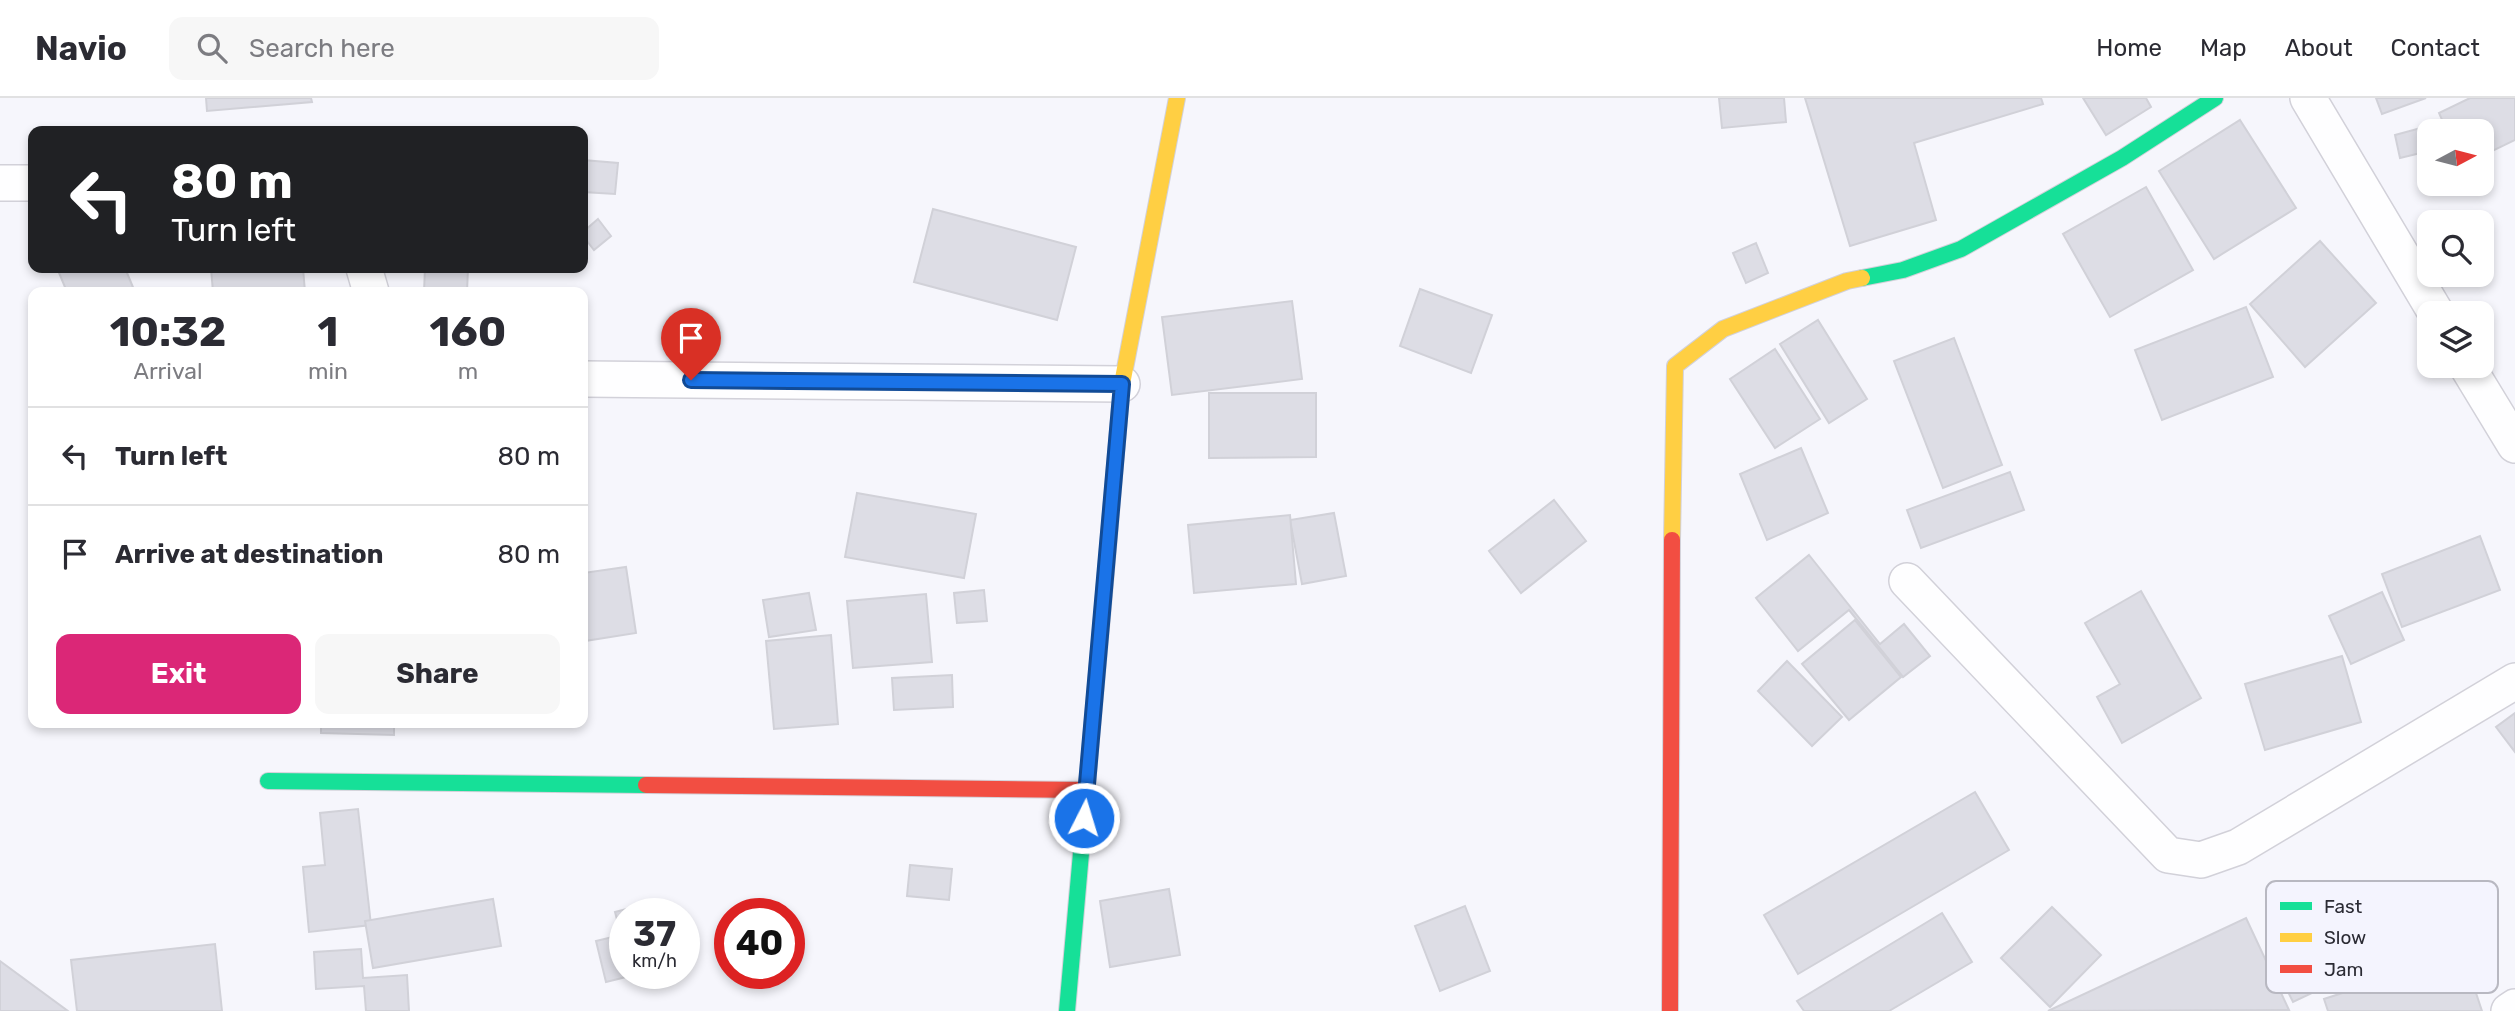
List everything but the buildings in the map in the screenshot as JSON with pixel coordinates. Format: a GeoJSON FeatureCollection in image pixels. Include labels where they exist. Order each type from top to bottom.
{"type":"FeatureCollection","features":[{"type":"Feature","properties":{"kind":"street"},"geometry":{"type":"LineString","coordinates":[[1067,1011],[1122,384],[1177,98]]}},
{"type":"Feature","properties":{"kind":"street"},"geometry":{"type":"LineString","coordinates":[[1670,1011],[1672,444],[1675,366],[1723,329],[1847,281],[1903,270],[1961,249],[2122,159],[2215,98]]}},
{"type":"Feature","properties":{"kind":"street"},"geometry":{"type":"LineString","coordinates":[[2308,98],[2429,301]]}},
{"type":"Feature","properties":{"kind":"street"},"geometry":{"type":"LineString","coordinates":[[0,183],[28,183]]}},
{"type":"Feature","properties":{"kind":"street"},"geometry":{"type":"LineString","coordinates":[[2474,378],[2515,445]]}},
{"type":"Feature","properties":{"kind":"street"},"geometry":{"type":"LineString","coordinates":[[588,379],[1122,384]]}},
{"type":"Feature","properties":{"kind":"street"},"geometry":{"type":"LineString","coordinates":[[1907,580],[2168,855],[2201,860],[2238,847],[2515,681]]}},
{"type":"Feature","properties":{"kind":"street"},"geometry":{"type":"LineString","coordinates":[[268,781],[1087,790]]}},
{"type":"Feature","properties":{"kind":"street"},"geometry":{"type":"LineString","coordinates":[[2509,1011],[2515,1007]]}},
{"type":"Feature","properties":{"kind":"traffic: fast"},"geometry":{"type":"LineString","coordinates":[[1862,278],[1903,270],[1961,249],[2122,158],[2215,98]]}},
{"type":"Feature","properties":{"kind":"traffic: fast"},"geometry":{"type":"LineString","coordinates":[[1067,1011],[1104,594]]}},
{"type":"Feature","properties":{"kind":"traffic: fast"},"geometry":{"type":"LineString","coordinates":[[268,781],[646,785]]}},
{"type":"Feature","properties":{"kind":"traffic: slow"},"geometry":{"type":"LineString","coordinates":[[1104,594],[1122,384],[1177,98]]}},
{"type":"Feature","properties":{"kind":"traffic: slow"},"geometry":{"type":"LineString","coordinates":[[1672,540],[1675,366],[1723,329],[1847,281],[1862,278]]}},
{"type":"Feature","properties":{"kind":"traffic: jam"},"geometry":{"type":"LineString","coordinates":[[1670,1011],[1672,540]]}},
{"type":"Feature","properties":{"kind":"traffic: jam"},"geometry":{"type":"LineString","coordinates":[[646,785],[1087,790]]}},
{"type":"Feature","properties":{"kind":"route"},"geometry":{"type":"LineString","coordinates":[[691,380],[1122,384],[1084,818]]}}]}
